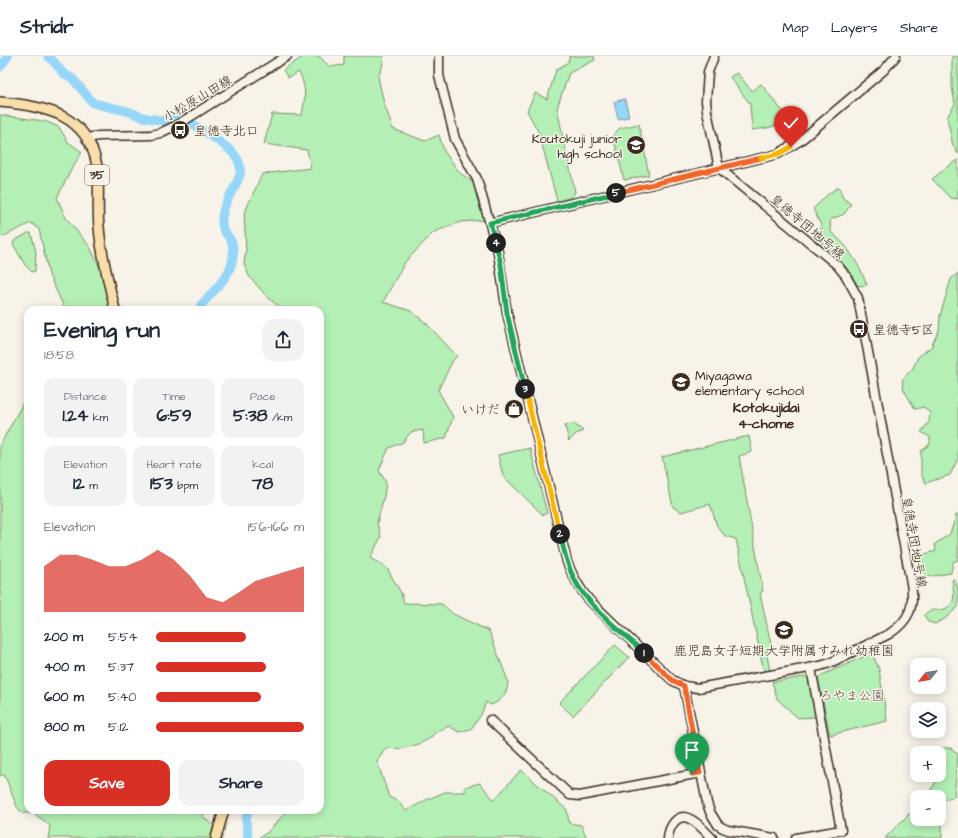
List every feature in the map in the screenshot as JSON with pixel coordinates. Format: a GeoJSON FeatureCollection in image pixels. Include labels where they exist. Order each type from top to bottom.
{"type":"FeatureCollection","features":[{"type":"Feature","properties":{"kind":"main road","name":"35"},"geometry":{"type":"LineString","coordinates":[[0,102],[49,109],[68,120],[83,132],[87,138],[92,148],[97,167],[99,228],[106,272],[115,306]]}},
{"type":"Feature","properties":{"kind":"main road"},"geometry":{"type":"LineString","coordinates":[[216,838],[223,814]]}},
{"type":"Feature","properties":{"kind":"street","name":"小松原山田線"},"geometry":{"type":"LineString","coordinates":[[87,138],[160,133],[177,125],[287,56]]}},
{"type":"Feature","properties":{"kind":"street","name":"皇徳寺団地1号線"},"geometry":{"type":"LineString","coordinates":[[438,56],[439,76],[455,139],[477,179],[501,265],[507,313],[570,571],[580,590],[667,676],[684,686],[698,688],[811,668],[830,662],[896,630],[906,619],[912,600],[911,583],[860,306],[854,288],[837,265],[719,168]]}},
{"type":"Feature","properties":{"kind":"street"},"geometry":{"type":"LineString","coordinates":[[714,56],[708,72],[706,111],[719,168]]}},
{"type":"Feature","properties":{"kind":"street"},"geometry":{"type":"LineString","coordinates":[[490,223],[778,154],[801,140],[884,70],[896,56]]}},
{"type":"Feature","properties":{"kind":"street"},"geometry":{"type":"LineString","coordinates":[[796,838],[841,830],[811,668]]}},
{"type":"Feature","properties":{"kind":"street"},"geometry":{"type":"LineString","coordinates":[[684,686],[700,773],[710,812],[718,825],[723,828],[748,836],[774,838]]}},
{"type":"Feature","properties":{"kind":"street"},"geometry":{"type":"LineString","coordinates":[[490,720],[570,795],[580,796],[700,773]]}},
{"type":"Feature","properties":{"kind":"street"},"geometry":{"type":"LineString","coordinates":[[668,838],[673,822],[684,818],[690,818],[712,838]]}},
{"type":"Feature","properties":{"kind":"green space"},"geometry":{"type":"Polygon","coordinates":[[[304,56],[319,56],[330,67],[344,65],[344,56],[384,56],[382,68],[378,77],[384,103],[393,129],[425,141],[439,135],[444,151],[460,173],[474,183],[484,220],[461,222],[434,232],[405,262],[383,302],[411,311],[426,323],[457,356],[453,360],[438,390],[453,417],[446,438],[424,443],[423,430],[411,432],[403,442],[389,448],[379,470],[386,483],[377,523],[381,537],[370,558],[387,568],[401,593],[404,603],[442,604],[453,614],[489,631],[508,681],[508,685],[504,696],[501,699],[491,705],[486,702],[481,715],[471,729],[459,732],[449,726],[436,732],[429,739],[419,744],[401,749],[386,748],[377,761],[389,797],[398,801],[406,811],[445,792],[465,792],[465,787],[480,783],[494,800],[521,770],[567,810],[569,823],[581,825],[587,838],[258,838],[268,832],[284,814],[324,814],[324,306],[279,306],[268,298],[249,276],[244,264],[246,250],[244,214],[262,174],[311,168],[307,150],[264,144],[272,114],[302,115],[305,93],[302,78],[299,72],[288,78],[283,70],[304,56]]]}},
{"type":"Feature","properties":{"kind":"green space"},"geometry":{"type":"Polygon","coordinates":[[[570,56],[594,56],[595,60],[569,73],[557,108],[575,192],[572,197],[557,201],[539,133],[527,111],[535,93],[547,99],[556,70],[568,62],[570,56]]]}},
{"type":"Feature","properties":{"kind":"green space"},"geometry":{"type":"Polygon","coordinates":[[[952,56],[958,56],[958,154],[953,146],[947,117],[955,104],[952,87],[952,56]]]}},
{"type":"Feature","properties":{"kind":"green space"},"geometry":{"type":"Polygon","coordinates":[[[737,73],[752,91],[761,84],[788,118],[771,127],[752,130],[750,104],[730,77],[737,73]]]}},
{"type":"Feature","properties":{"kind":"green space"},"geometry":{"type":"Polygon","coordinates":[[[0,115],[44,121],[59,127],[68,142],[82,152],[57,198],[66,218],[90,247],[103,274],[111,306],[63,306],[49,275],[39,229],[31,223],[2,237],[0,236],[0,115]]]}},
{"type":"Feature","properties":{"kind":"green space"},"geometry":{"type":"Polygon","coordinates":[[[639,124],[649,175],[624,180],[613,135],[620,128],[639,124]]]}},
{"type":"Feature","properties":{"kind":"green space"},"geometry":{"type":"Polygon","coordinates":[[[958,159],[958,199],[950,198],[932,179],[958,159]]]}},
{"type":"Feature","properties":{"kind":"green space"},"geometry":{"type":"Polygon","coordinates":[[[839,187],[843,198],[851,204],[844,214],[830,220],[831,232],[843,243],[853,256],[867,285],[858,286],[842,262],[821,242],[821,225],[813,209],[829,193],[839,187]]]}},
{"type":"Feature","properties":{"kind":"green space"},"geometry":{"type":"Polygon","coordinates":[[[28,233],[31,233],[36,252],[35,271],[32,272],[25,265],[13,244],[14,241],[28,233]]]}},
{"type":"Feature","properties":{"kind":"green space"},"geometry":{"type":"Polygon","coordinates":[[[958,273],[958,459],[950,475],[926,483],[921,474],[921,451],[930,444],[930,437],[921,432],[929,422],[930,413],[924,407],[915,409],[904,390],[902,380],[913,368],[918,357],[931,347],[939,330],[940,316],[951,279],[958,273]]]}},
{"type":"Feature","properties":{"kind":"green space"},"geometry":{"type":"Polygon","coordinates":[[[24,401],[24,813],[22,813],[17,807],[5,776],[0,775],[0,445],[24,401]]]}},
{"type":"Feature","properties":{"kind":"green space"},"geometry":{"type":"Polygon","coordinates":[[[573,423],[583,431],[576,434],[569,441],[565,426],[573,423]]]}},
{"type":"Feature","properties":{"kind":"green space"},"geometry":{"type":"Polygon","coordinates":[[[749,436],[752,452],[739,456],[763,591],[760,593],[772,649],[766,651],[770,671],[764,672],[736,539],[725,536],[717,526],[710,504],[681,512],[673,507],[662,457],[749,436]]]}},
{"type":"Feature","properties":{"kind":"green space"},"geometry":{"type":"Polygon","coordinates":[[[530,448],[547,513],[543,515],[503,476],[498,455],[530,448]]]}},
{"type":"Feature","properties":{"kind":"green space"},"geometry":{"type":"Polygon","coordinates":[[[956,515],[958,515],[958,560],[953,562],[951,573],[921,578],[917,556],[936,551],[935,544],[950,534],[956,515]]]}},
{"type":"Feature","properties":{"kind":"green space"},"geometry":{"type":"Polygon","coordinates":[[[955,579],[958,590],[958,607],[946,618],[935,624],[928,622],[924,615],[926,613],[945,609],[952,603],[954,595],[952,580],[955,579]]]}},
{"type":"Feature","properties":{"kind":"green space"},"geometry":{"type":"Polygon","coordinates":[[[615,645],[629,657],[573,716],[559,703],[615,645]]]}},
{"type":"Feature","properties":{"kind":"green space","name":"ろやま公園"},"geometry":{"type":"Polygon","coordinates":[[[872,653],[879,669],[887,721],[830,735],[818,678],[872,653]]]}},
{"type":"Feature","properties":{"kind":"green space"},"geometry":{"type":"Polygon","coordinates":[[[808,677],[812,682],[815,717],[798,718],[777,699],[772,682],[808,677]]]}},
{"type":"Feature","properties":{"kind":"green space"},"geometry":{"type":"Polygon","coordinates":[[[946,748],[951,748],[958,754],[954,797],[946,799],[946,790],[931,790],[936,782],[946,782],[946,748]]]}},
{"type":"Feature","properties":{"kind":"green space"},"geometry":{"type":"Polygon","coordinates":[[[910,813],[910,826],[942,826],[942,838],[885,838],[910,813]]]}},
{"type":"Feature","properties":{"kind":"green space"},"geometry":{"type":"Polygon","coordinates":[[[34,814],[203,814],[203,817],[214,826],[210,838],[48,838],[50,826],[34,814]]]}},
{"type":"Feature","properties":{"kind":"water"},"geometry":{"type":"Polygon","coordinates":[[[625,99],[629,117],[618,119],[614,102],[625,99]]]}},
{"type":"Feature","properties":{"kind":"waterway"},"geometry":{"type":"LineString","coordinates":[[0,67],[8,56]]}},
{"type":"Feature","properties":{"kind":"waterway"},"geometry":{"type":"LineString","coordinates":[[48,56],[63,73],[73,79],[93,103],[127,111],[143,117],[164,121],[177,114],[226,146],[237,158],[240,164],[238,180],[227,200],[222,216],[222,226],[224,232],[232,243],[232,261],[225,277],[201,306]]}},
{"type":"Feature","properties":{"kind":"waterway"},"geometry":{"type":"LineString","coordinates":[[247,814],[246,819],[248,838]]}},
{"type":"Feature","properties":{"kind":"place","name":"皇徳寺北口"},"geometry":{"type":"Point","coordinates":[180,130]}},
{"type":"Feature","properties":{"kind":"place","name":"Koutokuji junior high school"},"geometry":{"type":"Point","coordinates":[636,145]}},
{"type":"Feature","properties":{"kind":"place","name":"皇徳寺5区"},"geometry":{"type":"Point","coordinates":[859,329]}},
{"type":"Feature","properties":{"kind":"place","name":"Miyagawa elementary school"},"geometry":{"type":"Point","coordinates":[681,382]}},
{"type":"Feature","properties":{"kind":"place","name":"いけだ"},"geometry":{"type":"Point","coordinates":[514,409]}},
{"type":"Feature","properties":{"kind":"place","name":"鹿児島女子短期大学附属すみれ幼稚園"},"geometry":{"type":"Point","coordinates":[784,630]}},
{"type":"Feature","properties":{"kind":"district","name":"Kotokujidai 4-chome"},"geometry":{"type":"Point","coordinates":[766,416]}},
{"type":"Feature","properties":{"kind":"route"},"geometry":{"type":"LineString","coordinates":[[692,774],[700,773],[684,686],[667,676],[600,612],[580,590],[570,571],[507,313],[501,265],[490,223],[778,154],[791,147]]}}]}
